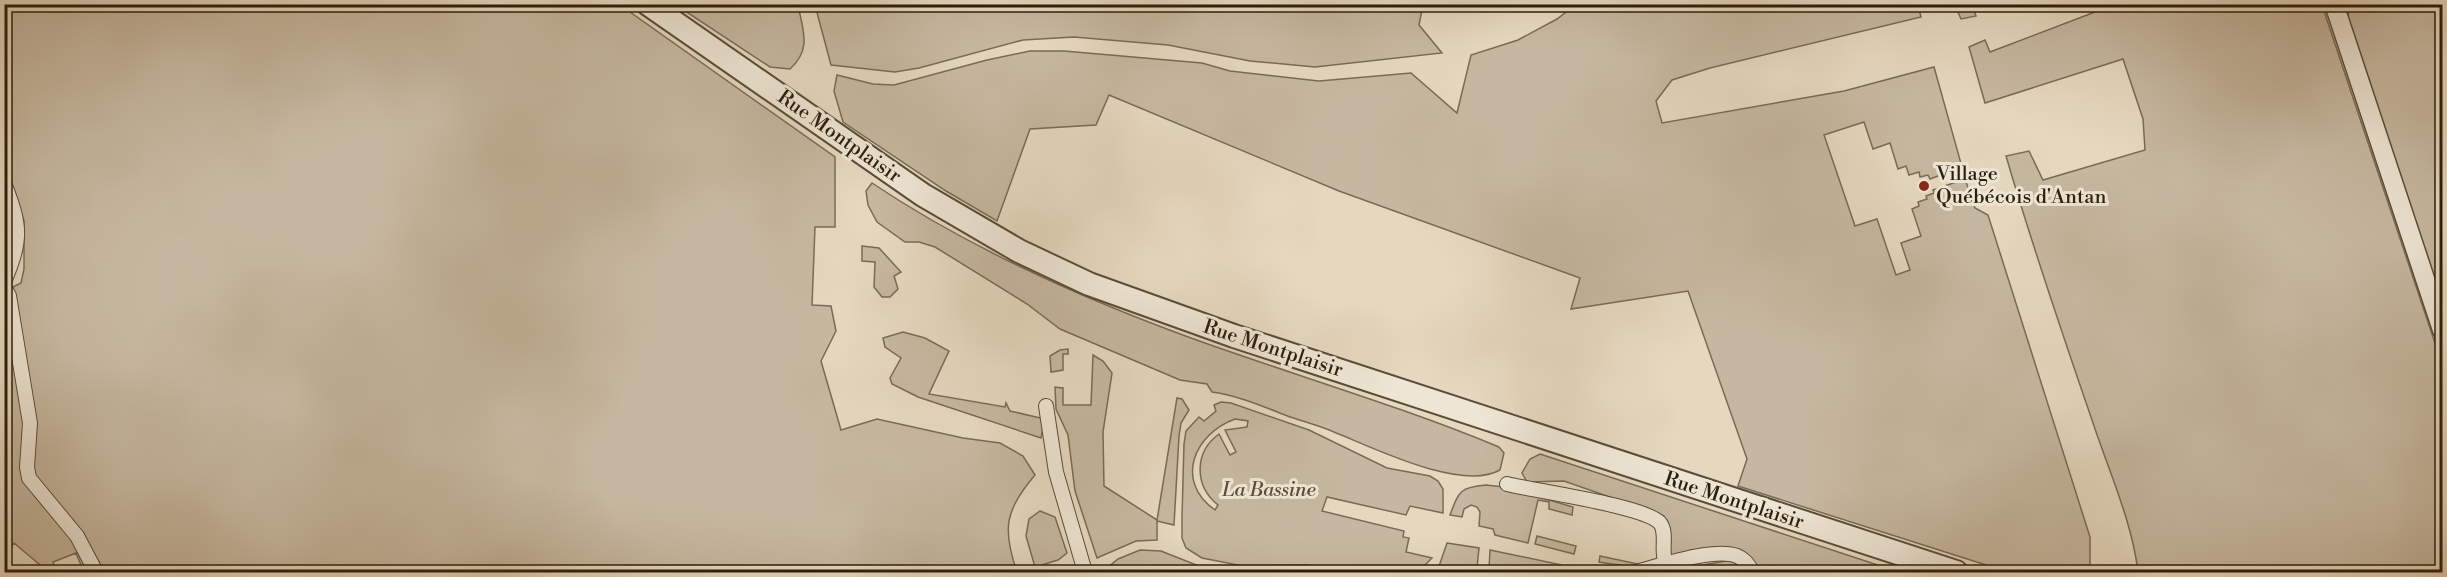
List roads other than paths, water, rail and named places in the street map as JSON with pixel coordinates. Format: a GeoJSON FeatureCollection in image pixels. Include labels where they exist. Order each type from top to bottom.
{"type":"FeatureCollection","features":[{"type":"Feature","properties":{"kind":"street","name":"Rue Montplaisir"},"geometry":{"type":"LineString","coordinates":[[648,4],[923,195],[1019,251],[1089,284],[1245,340],[1956,573]]}},
{"type":"Feature","properties":{"kind":"street"},"geometry":{"type":"LineString","coordinates":[[2334,4],[2442,330]]}},
{"type":"Feature","properties":{"kind":"street"},"geometry":{"type":"LineString","coordinates":[[4,183],[17,224],[18,242],[4,282]]}},
{"type":"Feature","properties":{"kind":"street"},"geometry":{"type":"LineString","coordinates":[[4,286],[9,296],[30,423],[27,467],[29,478],[77,536],[96,573]]}},
{"type":"Feature","properties":{"kind":"street"},"geometry":{"type":"LineString","coordinates":[[1046,406],[1056,472],[1085,573]]}},
{"type":"Feature","properties":{"kind":"street"},"geometry":{"type":"LineString","coordinates":[[1507,484],[1629,510],[1660,523],[1663,531],[1662,556],[1666,564]]}},
{"type":"Feature","properties":{"kind":"street"},"geometry":{"type":"LineString","coordinates":[[1636,573],[1666,564],[1730,554],[1745,561],[1752,573]]}},
{"type":"Feature","properties":{"kind":"place","name":"Village Québécois d'Antan"},"geometry":{"type":"Point","coordinates":[1924,186]}},
{"type":"Feature","properties":{"kind":"park label","name":"La Bassine"},"geometry":{"type":"Point","coordinates":[1269,490]}}]}
